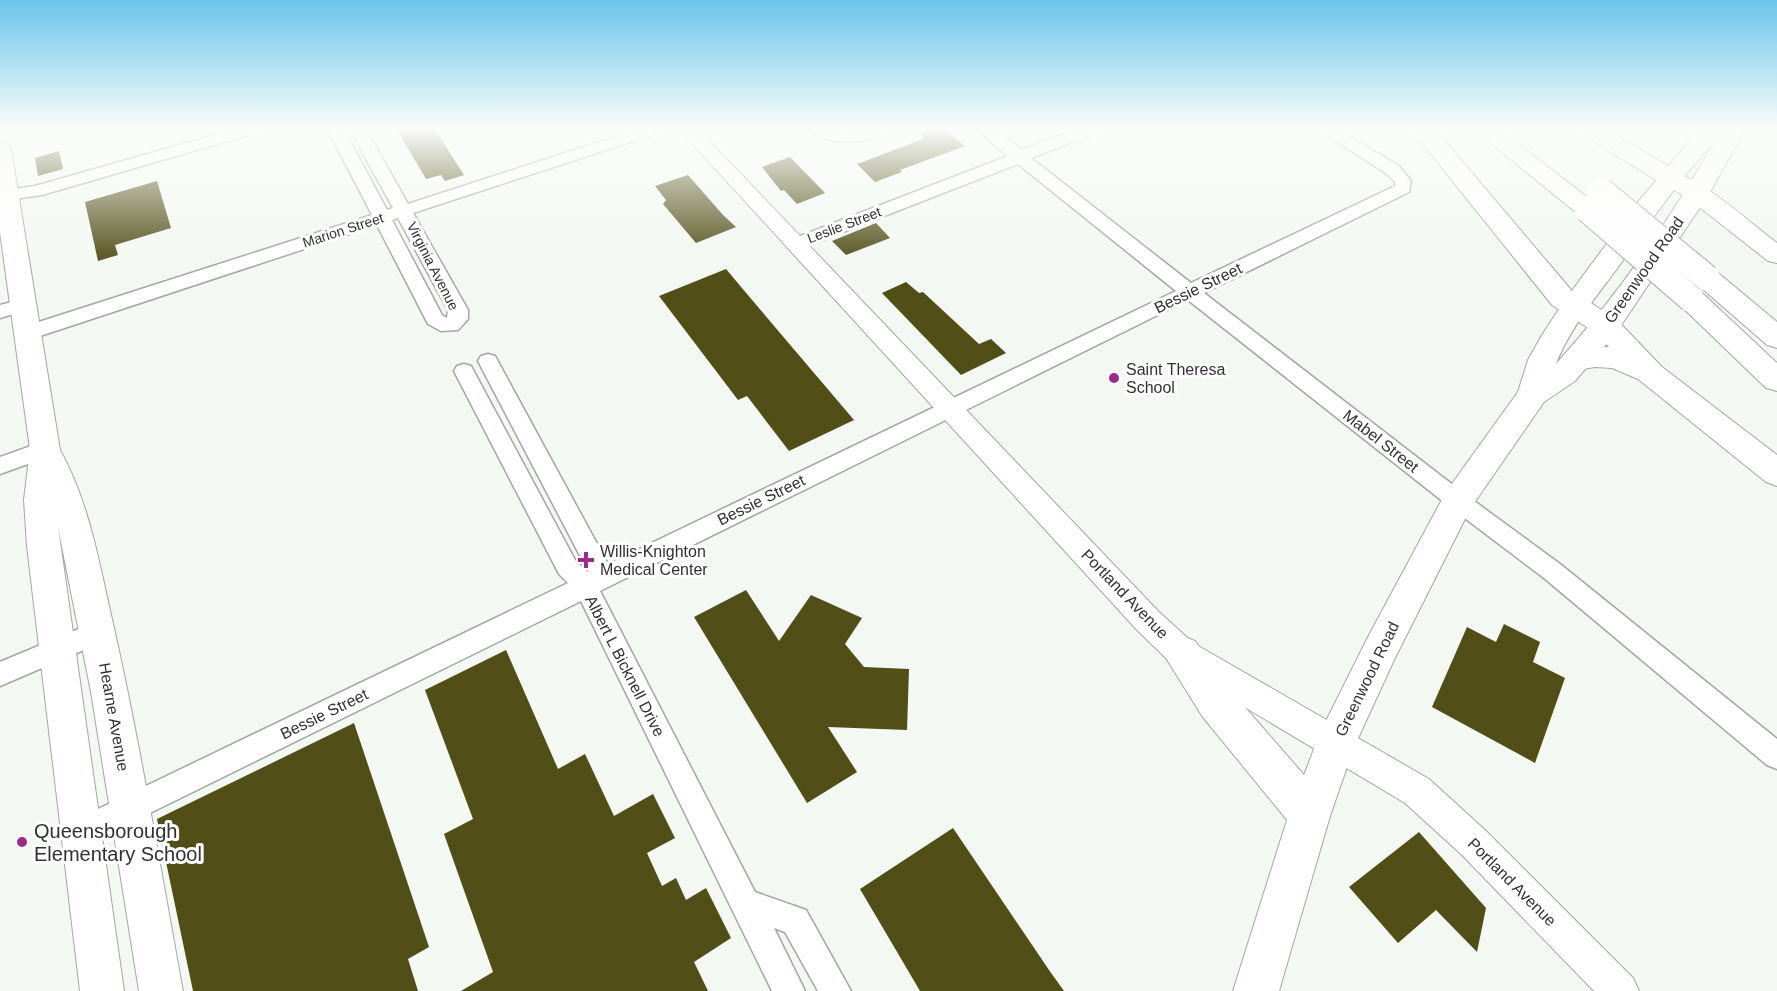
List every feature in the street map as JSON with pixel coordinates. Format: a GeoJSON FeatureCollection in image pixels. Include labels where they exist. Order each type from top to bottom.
{"type":"FeatureCollection","features":[{"type":"Feature","properties":{"kind":"main road","name":"Hearne Avenue"},"geometry":{"type":"LineString","coordinates":[[2,174],[12,309],[27,333],[45,449],[40,500],[43,546],[102,991]]}},
{"type":"Feature","properties":{"kind":"main road"},"geometry":{"type":"LineString","coordinates":[[1460,174],[1556,292],[1606,326],[1651,374],[1777,473]]}},
{"type":"Feature","properties":{"kind":"main road"},"geometry":{"type":"LineString","coordinates":[[1555,174],[1594,200]]}},
{"type":"Feature","properties":{"kind":"main road"},"geometry":{"type":"LineString","coordinates":[[1567,174],[1594,200],[1699,289],[1777,338]]}},
{"type":"Feature","properties":{"kind":"main road"},"geometry":{"type":"LineString","coordinates":[[1664,174],[1697,194],[1777,255]]}},
{"type":"Feature","properties":{"kind":"main road","name":"Greenwood Road"},"geometry":{"type":"LineString","coordinates":[[1533,394],[1534,381],[1539,367],[1575,306],[1673,174]]}},
{"type":"Feature","properties":{"kind":"main road","name":"Greenwood Road"},"geometry":{"type":"LineString","coordinates":[[1256,991],[1309,816],[1335,744],[1375,660],[1458,501],[1533,394],[1564,374],[1606,326],[1697,194],[1708,174]]}},
{"type":"Feature","properties":{"kind":"main road"},"geometry":{"type":"LineString","coordinates":[[1699,289],[1777,380]]}},
{"type":"Feature","properties":{"kind":"main road"},"geometry":{"type":"LineString","coordinates":[[1577,360],[1602,355],[1631,363],[1651,374]]}},
{"type":"Feature","properties":{"kind":"main road","name":"Hearne Avenue"},"geometry":{"type":"LineString","coordinates":[[45,449],[56,467],[72,521],[98,632],[160,991]]}},
{"type":"Feature","properties":{"kind":"main road"},"geometry":{"type":"LineString","coordinates":[[1182,653],[1216,703],[1309,816]]}},
{"type":"Feature","properties":{"kind":"street"},"geometry":{"type":"LineString","coordinates":[[3,196],[36,191],[95,174]]}},
{"type":"Feature","properties":{"kind":"street","name":"Virginia Avenue"},"geometry":{"type":"LineString","coordinates":[[360,174],[435,319],[441,324],[451,325],[458,319],[458,310],[384,174]]}},
{"type":"Feature","properties":{"kind":"street","name":"Marion Street"},"geometry":{"type":"LineString","coordinates":[[27,333],[515,174]]}},
{"type":"Feature","properties":{"kind":"street","name":"Portland Avenue"},"geometry":{"type":"LineString","coordinates":[[730,174],[1148,621],[1182,653],[1335,744],[1396,777],[1439,810],[1620,991]]}},
{"type":"Feature","properties":{"kind":"street","name":"Leslie Street"},"geometry":{"type":"LineString","coordinates":[[796,244],[974,174]]}},
{"type":"Feature","properties":{"kind":"street","name":"Mabel Street"},"geometry":{"type":"LineString","coordinates":[[1040,174],[1458,501],[1552,571],[1777,756]]}},
{"type":"Feature","properties":{"kind":"street","name":"Bessie Street"},"geometry":{"type":"LineString","coordinates":[[81,832],[1403,188],[1403,181],[1397,174]]}},
{"type":"Feature","properties":{"kind":"street","name":"Albert L Bicknell Drive"},"geometry":{"type":"LineString","coordinates":[[488,361],[789,991]]}},
{"type":"Feature","properties":{"kind":"street","name":"Albert L Bicknell Drive"},"geometry":{"type":"LineString","coordinates":[[464,371],[567,567],[594,581]]}},
{"type":"Feature","properties":{"kind":"street"},"geometry":{"type":"LineString","coordinates":[[0,466],[45,449]]}},
{"type":"Feature","properties":{"kind":"street"},"geometry":{"type":"LineString","coordinates":[[0,674],[98,632]]}},
{"type":"Feature","properties":{"kind":"street"},"geometry":{"type":"LineString","coordinates":[[745,903],[795,921],[835,991]]}},
{"type":"Feature","properties":{"kind":"building"},"geometry":{"type":"Polygon","coordinates":[[[423,174],[464,175],[445,181],[441,175],[426,179],[423,174]]]}},
{"type":"Feature","properties":{"kind":"building"},"geometry":{"type":"Polygon","coordinates":[[[768,174],[807,174],[825,193],[797,204],[784,190],[781,191],[768,174]]]}},
{"type":"Feature","properties":{"kind":"building"},"geometry":{"type":"Polygon","coordinates":[[[867,174],[896,174],[875,182],[867,174]]]}},
{"type":"Feature","properties":{"kind":"building"},"geometry":{"type":"Polygon","coordinates":[[[688,175],[736,227],[696,243],[663,204],[666,200],[655,186],[688,175]]]}},
{"type":"Feature","properties":{"kind":"building"},"geometry":{"type":"Polygon","coordinates":[[[157,181],[171,228],[115,245],[118,255],[98,261],[85,202],[157,181]]]}},
{"type":"Feature","properties":{"kind":"building"},"geometry":{"type":"Polygon","coordinates":[[[876,223],[890,238],[846,255],[832,241],[876,223]]]}},
{"type":"Feature","properties":{"kind":"building"},"geometry":{"type":"Polygon","coordinates":[[[726,269],[854,420],[789,451],[747,396],[738,400],[659,296],[726,269]]]}},
{"type":"Feature","properties":{"kind":"building"},"geometry":{"type":"Polygon","coordinates":[[[906,282],[919,293],[923,292],[979,344],[991,339],[1006,353],[961,375],[882,293],[906,282]]]}},
{"type":"Feature","properties":{"kind":"building"},"geometry":{"type":"Polygon","coordinates":[[[746,590],[779,641],[811,595],[862,618],[845,644],[864,667],[909,669],[907,730],[828,727],[857,772],[807,803],[694,617],[746,590]]]}},
{"type":"Feature","properties":{"kind":"building"},"geometry":{"type":"Polygon","coordinates":[[[1504,624],[1540,642],[1533,662],[1565,678],[1535,763],[1432,707],[1467,627],[1496,642],[1504,624]]]}},
{"type":"Feature","properties":{"kind":"building"},"geometry":{"type":"Polygon","coordinates":[[[506,650],[558,769],[585,754],[614,816],[653,794],[675,838],[647,853],[662,886],[676,878],[686,900],[706,888],[731,938],[694,962],[708,991],[461,991],[493,972],[444,834],[473,819],[425,690],[506,650]]]}},
{"type":"Feature","properties":{"kind":"building"},"geometry":{"type":"Polygon","coordinates":[[[354,723],[429,947],[408,959],[418,991],[193,991],[157,819],[354,723]]]}},
{"type":"Feature","properties":{"kind":"building"},"geometry":{"type":"Polygon","coordinates":[[[953,828],[1064,991],[920,991],[860,889],[953,828]]]}},
{"type":"Feature","properties":{"kind":"building"},"geometry":{"type":"Polygon","coordinates":[[[1419,832],[1486,908],[1477,952],[1436,910],[1398,943],[1349,887],[1419,832]]]}},
{"type":"Feature","properties":{"kind":"place","name":"Saint Theresa School"},"geometry":{"type":"Point","coordinates":[1114,378]}},
{"type":"Feature","properties":{"kind":"place","name":"Willis-Knighton Medical Center"},"geometry":{"type":"Point","coordinates":[586,560]}},
{"type":"Feature","properties":{"kind":"place","name":"Queensborough Elementary School"},"geometry":{"type":"Point","coordinates":[22,842]}}]}
